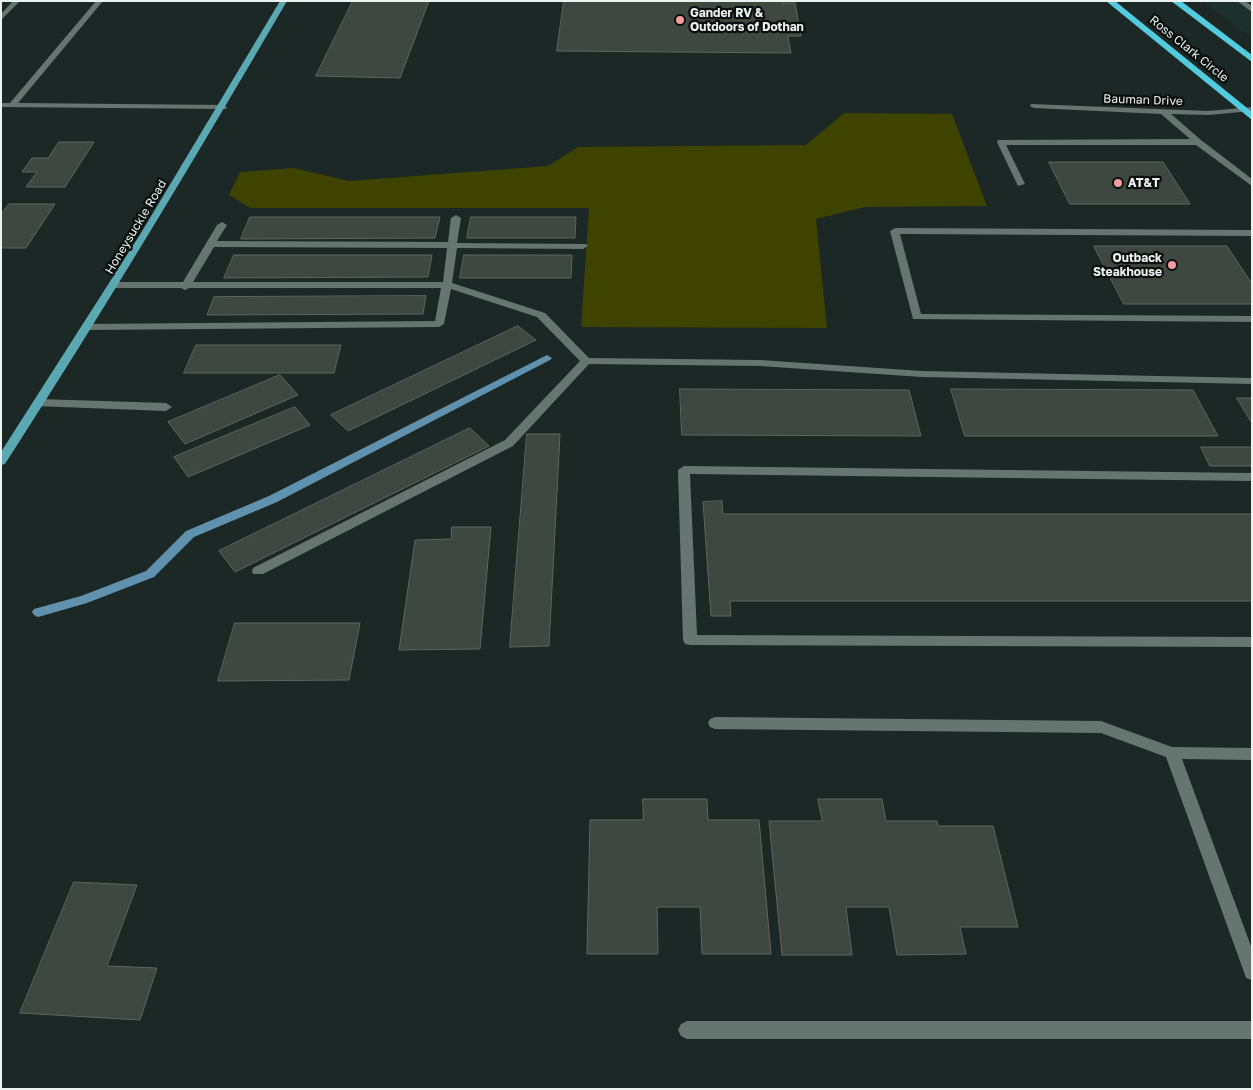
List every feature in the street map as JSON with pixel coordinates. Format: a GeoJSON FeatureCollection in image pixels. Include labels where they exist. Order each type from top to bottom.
{"type":"FeatureCollection","features":[{"type":"Feature","properties":{"kind":"highway","name":"Ross Clark Circle"},"geometry":{"type":"LineString","coordinates":[[1110,1],[1248,110],[1252,117]]}},
{"type":"Feature","properties":{"kind":"highway","name":"Ross Clark Circle"},"geometry":{"type":"LineString","coordinates":[[1176,1],[1252,59]]}},
{"type":"Feature","properties":{"kind":"main road","name":"Honeysuckle Road"},"geometry":{"type":"LineString","coordinates":[[1,461],[115,285],[284,1]]}},
{"type":"Feature","properties":{"kind":"street"},"geometry":{"type":"LineString","coordinates":[[1,18],[17,1]]}},
{"type":"Feature","properties":{"kind":"street"},"geometry":{"type":"LineString","coordinates":[[12,105],[100,1]]}},
{"type":"Feature","properties":{"kind":"street"},"geometry":{"type":"LineString","coordinates":[[1240,1],[1252,10]]}},
{"type":"Feature","properties":{"kind":"street"},"geometry":{"type":"LineString","coordinates":[[1,105],[222,108]]}},
{"type":"Feature","properties":{"kind":"street","name":"Bauman Drive"},"geometry":{"type":"LineString","coordinates":[[1034,106],[1208,113],[1248,110]]}},
{"type":"Feature","properties":{"kind":"street"},"geometry":{"type":"LineString","coordinates":[[1164,112],[1198,142],[1252,183]]}},
{"type":"Feature","properties":{"kind":"street"},"geometry":{"type":"LineString","coordinates":[[1021,184],[1001,142],[1198,142]]}},
{"type":"Feature","properties":{"kind":"street"},"geometry":{"type":"LineString","coordinates":[[88,327],[439,324],[447,285],[456,218]]}},
{"type":"Feature","properties":{"kind":"street"},"geometry":{"type":"LineString","coordinates":[[185,287],[222,225]]}},
{"type":"Feature","properties":{"kind":"street"},"geometry":{"type":"LineString","coordinates":[[1252,233],[895,232],[917,317],[1252,320]]}},
{"type":"Feature","properties":{"kind":"street"},"geometry":{"type":"LineString","coordinates":[[211,244],[583,246]]}},
{"type":"Feature","properties":{"kind":"street"},"geometry":{"type":"LineString","coordinates":[[115,285],[185,287],[447,285],[541,315],[586,361],[760,363],[922,374],[1252,381]]}},
{"type":"Feature","properties":{"kind":"street"},"geometry":{"type":"LineString","coordinates":[[258,572],[509,443],[586,361]]}},
{"type":"Feature","properties":{"kind":"street"},"geometry":{"type":"LineString","coordinates":[[39,403],[166,407]]}},
{"type":"Feature","properties":{"kind":"street"},"geometry":{"type":"LineString","coordinates":[[1252,477],[684,470],[690,640],[1252,642]]}},
{"type":"Feature","properties":{"kind":"street"},"geometry":{"type":"LineString","coordinates":[[716,723],[1100,727],[1172,753],[1252,754]]}},
{"type":"Feature","properties":{"kind":"street"},"geometry":{"type":"LineString","coordinates":[[1172,753],[1252,972]]}},
{"type":"Feature","properties":{"kind":"street"},"geometry":{"type":"LineString","coordinates":[[687,1030],[1252,1030]]}},
{"type":"Feature","properties":{"kind":"shaded area"},"geometry":{"type":"Polygon","coordinates":[[[1202,1],[1252,1],[1252,38],[1202,1]]]}},
{"type":"Feature","properties":{"kind":"green space"},"geometry":{"type":"Polygon","coordinates":[[[844,113],[952,114],[987,206],[865,207],[816,219],[827,328],[581,327],[589,208],[250,208],[229,195],[240,172],[294,168],[349,181],[548,166],[578,147],[806,145],[844,113]]]}},
{"type":"Feature","properties":{"kind":"building"},"geometry":{"type":"Polygon","coordinates":[[[353,1],[429,1],[400,78],[316,76],[353,1]]]}},
{"type":"Feature","properties":{"kind":"building","name":"Gander RV & Outdoors of Dothan"},"geometry":{"type":"Polygon","coordinates":[[[564,1],[782,1],[782,3],[795,3],[801,36],[788,36],[791,53],[557,51],[564,1]]]}},
{"type":"Feature","properties":{"kind":"building"},"geometry":{"type":"Polygon","coordinates":[[[59,142],[94,142],[65,187],[26,187],[37,172],[22,172],[32,158],[48,158],[59,142]]]}},
{"type":"Feature","properties":{"kind":"building","name":"AT&T"},"geometry":{"type":"Polygon","coordinates":[[[1049,162],[1163,162],[1190,204],[1070,204],[1049,162]]]}},
{"type":"Feature","properties":{"kind":"building"},"geometry":{"type":"Polygon","coordinates":[[[9,204],[55,204],[26,248],[1,248],[1,215],[9,204]]]}},
{"type":"Feature","properties":{"kind":"building"},"geometry":{"type":"Polygon","coordinates":[[[250,217],[440,217],[435,238],[241,239],[250,217]]]}},
{"type":"Feature","properties":{"kind":"building"},"geometry":{"type":"Polygon","coordinates":[[[471,217],[576,217],[575,238],[467,238],[471,217]]]}},
{"type":"Feature","properties":{"kind":"building","name":"Outback Steakhouse"},"geometry":{"type":"Polygon","coordinates":[[[1094,246],[1227,246],[1252,284],[1252,304],[1124,304],[1094,246]]]}},
{"type":"Feature","properties":{"kind":"building"},"geometry":{"type":"Polygon","coordinates":[[[234,255],[432,255],[428,277],[224,278],[234,255]]]}},
{"type":"Feature","properties":{"kind":"building"},"geometry":{"type":"Polygon","coordinates":[[[464,255],[572,255],[571,278],[460,278],[464,255]]]}},
{"type":"Feature","properties":{"kind":"building"},"geometry":{"type":"Polygon","coordinates":[[[426,296],[423,314],[207,315],[214,297],[426,296]]]}},
{"type":"Feature","properties":{"kind":"building"},"geometry":{"type":"Polygon","coordinates":[[[518,326],[536,340],[348,431],[331,415],[518,326]]]}},
{"type":"Feature","properties":{"kind":"building"},"geometry":{"type":"Polygon","coordinates":[[[196,345],[341,345],[334,373],[184,373],[196,345]]]}},
{"type":"Feature","properties":{"kind":"building"},"geometry":{"type":"Polygon","coordinates":[[[280,375],[298,395],[185,444],[168,422],[280,375]]]}},
{"type":"Feature","properties":{"kind":"building"},"geometry":{"type":"Polygon","coordinates":[[[680,389],[909,390],[921,436],[682,435],[680,389]]]}},
{"type":"Feature","properties":{"kind":"building"},"geometry":{"type":"Polygon","coordinates":[[[951,389],[1193,390],[1218,436],[965,436],[951,389]]]}},
{"type":"Feature","properties":{"kind":"building"},"geometry":{"type":"Polygon","coordinates":[[[1237,398],[1252,398],[1252,423],[1237,398]]]}},
{"type":"Feature","properties":{"kind":"building"},"geometry":{"type":"Polygon","coordinates":[[[295,407],[310,425],[188,477],[174,457],[295,407]]]}},
{"type":"Feature","properties":{"kind":"building"},"geometry":{"type":"Polygon","coordinates":[[[470,428],[489,446],[235,572],[219,551],[470,428]]]}},
{"type":"Feature","properties":{"kind":"building"},"geometry":{"type":"Polygon","coordinates":[[[527,434],[560,434],[549,646],[510,647],[527,434]]]}},
{"type":"Feature","properties":{"kind":"building"},"geometry":{"type":"Polygon","coordinates":[[[1201,447],[1252,447],[1252,466],[1210,466],[1201,447]]]}},
{"type":"Feature","properties":{"kind":"building"},"geometry":{"type":"Polygon","coordinates":[[[722,501],[723,514],[1252,514],[1252,601],[730,601],[731,616],[711,616],[703,502],[722,501]]]}},
{"type":"Feature","properties":{"kind":"building"},"geometry":{"type":"Polygon","coordinates":[[[452,527],[491,527],[480,649],[399,650],[415,540],[451,539],[452,527]]]}},
{"type":"Feature","properties":{"kind":"building"},"geometry":{"type":"Polygon","coordinates":[[[235,623],[360,623],[349,680],[218,681],[235,623]]]}},
{"type":"Feature","properties":{"kind":"building"},"geometry":{"type":"Polygon","coordinates":[[[643,799],[707,799],[708,820],[759,820],[771,954],[702,954],[700,907],[657,907],[658,954],[587,954],[590,820],[643,820],[643,799]]]}},
{"type":"Feature","properties":{"kind":"building"},"geometry":{"type":"Polygon","coordinates":[[[818,799],[882,799],[886,821],[937,821],[938,826],[993,826],[1018,927],[960,927],[966,954],[897,955],[889,907],[846,907],[852,955],[782,955],[769,821],[822,821],[818,799]]]}},
{"type":"Feature","properties":{"kind":"building"},"geometry":{"type":"Polygon","coordinates":[[[74,882],[137,885],[107,966],[157,968],[140,1020],[20,1013],[74,882]]]}},
{"type":"Feature","properties":{"kind":"waterway"},"geometry":{"type":"LineString","coordinates":[[38,612],[83,600],[150,574],[190,534],[273,499],[547,358]]}},
{"type":"Feature","properties":{"kind":"place","name":"Gander RV & Outdoors of Dothan"},"geometry":{"type":"Point","coordinates":[680,20]}},
{"type":"Feature","properties":{"kind":"place","name":"AT&T"},"geometry":{"type":"Point","coordinates":[1118,183]}},
{"type":"Feature","properties":{"kind":"place","name":"Outback Steakhouse"},"geometry":{"type":"Point","coordinates":[1172,265]}}]}
